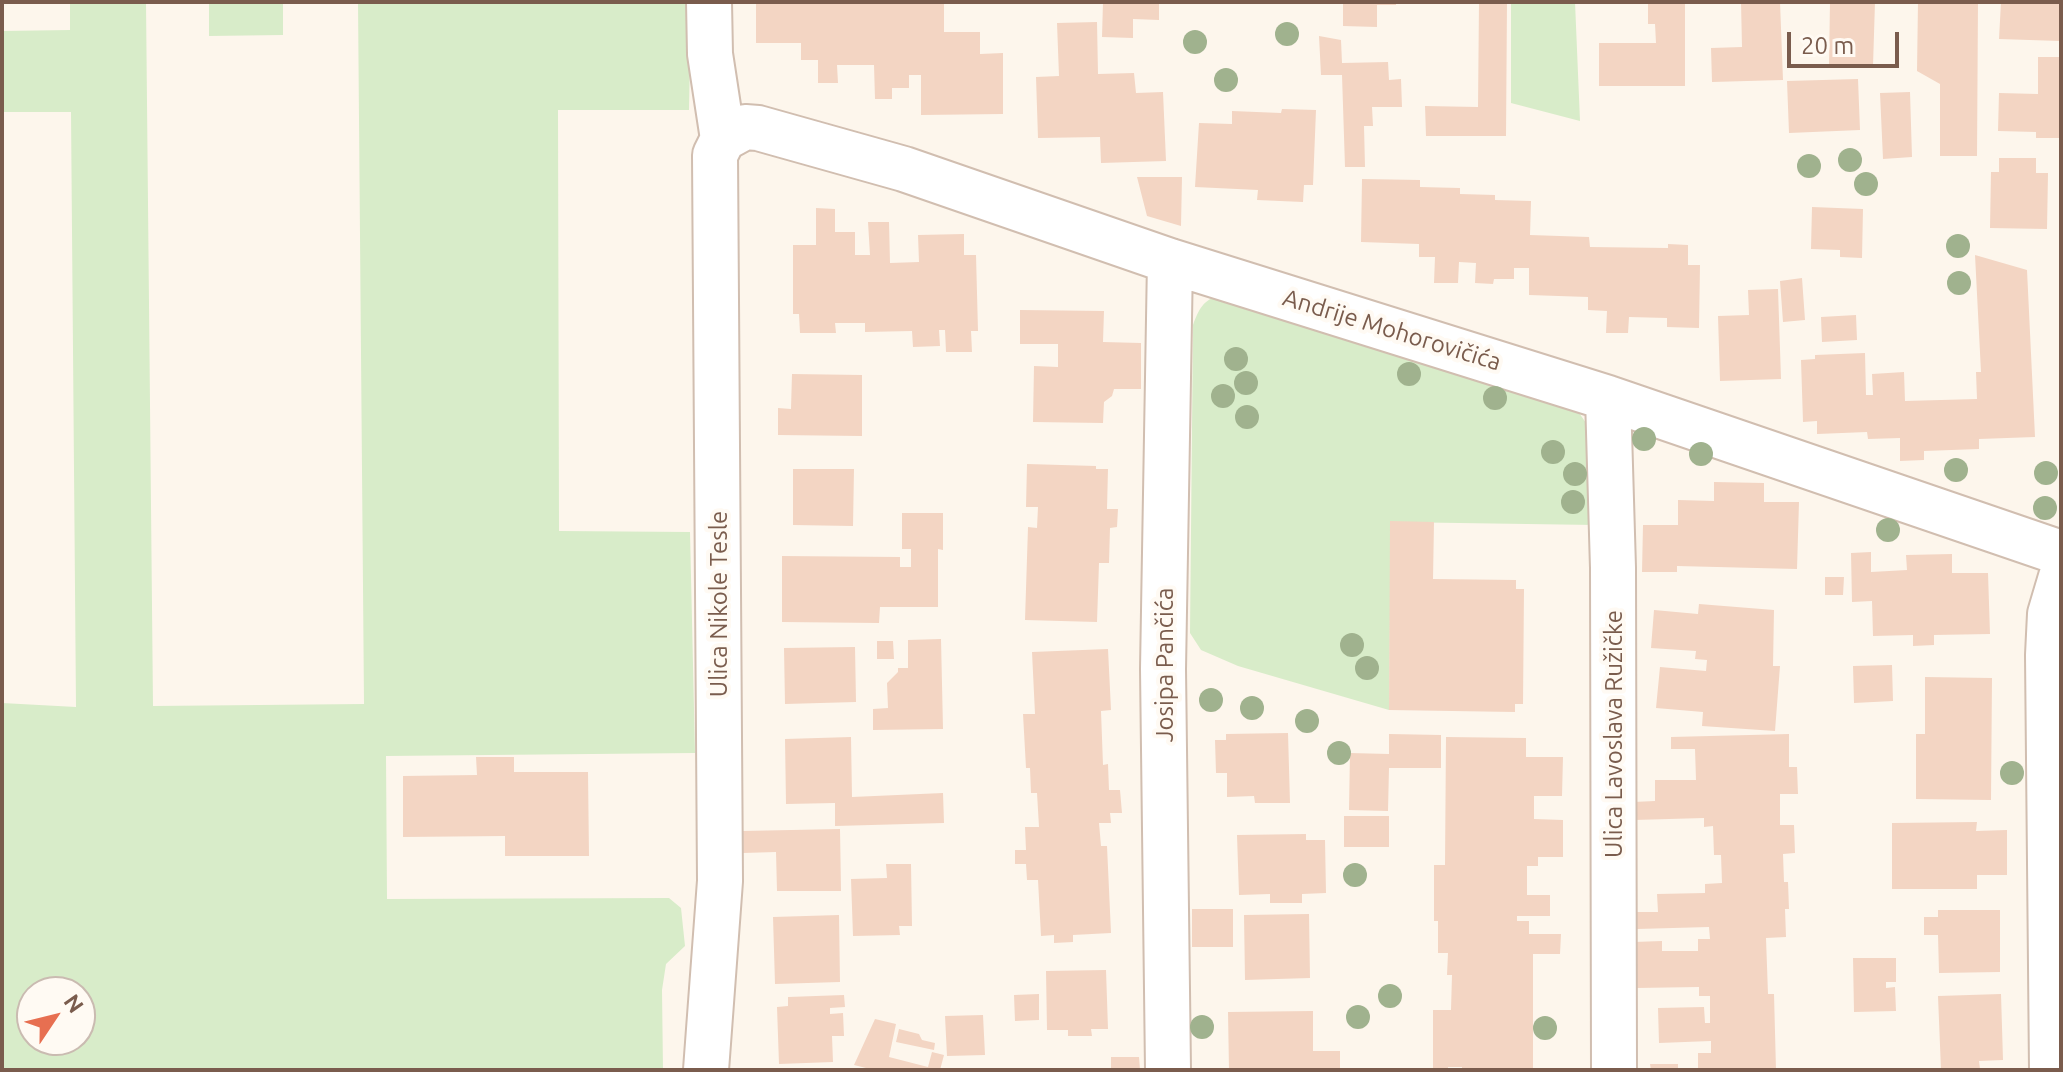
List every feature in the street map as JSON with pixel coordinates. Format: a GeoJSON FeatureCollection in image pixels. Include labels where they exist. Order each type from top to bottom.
{"type":"FeatureCollection","features":[{"type":"Feature","properties":{"kind":"street"},"geometry":{"type":"LineString","coordinates":[[709,2],[710,54],[723,139]]}},
{"type":"Feature","properties":{"kind":"street","name":"Andrije Mohorovičića"},"geometry":{"type":"LineString","coordinates":[[723,139],[745,127],[758,128],[904,169],[1170,261],[1608,398],[2061,553]]}},
{"type":"Feature","properties":{"kind":"street","name":"Ulica Nikole Tesle"},"geometry":{"type":"LineString","coordinates":[[706,1070],[720,881],[715,155],[723,139]]}},
{"type":"Feature","properties":{"kind":"street","name":"Josipa Pančića"},"geometry":{"type":"LineString","coordinates":[[1168,1070],[1163,669],[1170,261]]}},
{"type":"Feature","properties":{"kind":"street","name":"Ulica Lavoslava Ružičke"},"geometry":{"type":"LineString","coordinates":[[1608,398],[1613,568],[1614,1070]]}},
{"type":"Feature","properties":{"kind":"street"},"geometry":{"type":"LineString","coordinates":[[2052,1070],[2048,655],[2050,614],[2061,577]]}},
{"type":"Feature","properties":{"kind":"green space"},"geometry":{"type":"Polygon","coordinates":[[[70,2],[146,2],[153,706],[364,704],[358,2],[691,4],[689,110],[558,110],[559,531],[690,532],[695,753],[386,756],[387,899],[669,898],[681,908],[685,946],[666,964],[662,990],[663,1070],[2,1070],[2,703],[76,707],[71,112],[2,112],[2,31],[70,30],[70,2]]]}},
{"type":"Feature","properties":{"kind":"green space"},"geometry":{"type":"Polygon","coordinates":[[[209,2],[283,2],[283,35],[209,36],[209,2]]]}},
{"type":"Feature","properties":{"kind":"green space"},"geometry":{"type":"Polygon","coordinates":[[[1511,2],[1575,2],[1580,121],[1511,103],[1511,2]]]}},
{"type":"Feature","properties":{"kind":"green space"},"geometry":{"type":"Polygon","coordinates":[[[1220,295],[1575,407],[1595,436],[1595,525],[1391,522],[1389,710],[1238,666],[1201,650],[1190,633],[1193,325],[1202,306],[1220,295]]]}},
{"type":"Feature","properties":{"kind":"building"},"geometry":{"type":"Polygon","coordinates":[[[756,2],[944,2],[944,32],[980,32],[980,54],[1003,53],[1003,114],[921,115],[921,75],[909,75],[909,88],[892,88],[892,99],[875,99],[874,65],[837,65],[838,83],[818,83],[818,60],[801,60],[801,43],[756,43],[756,2]]]}},
{"type":"Feature","properties":{"kind":"building"},"geometry":{"type":"Polygon","coordinates":[[[1103,2],[1159,2],[1159,20],[1133,19],[1133,38],[1102,37],[1103,2]]]}},
{"type":"Feature","properties":{"kind":"building"},"geometry":{"type":"Polygon","coordinates":[[[1343,2],[1396,2],[1396,5],[1377,5],[1377,27],[1343,26],[1343,2]]]}},
{"type":"Feature","properties":{"kind":"building"},"geometry":{"type":"Polygon","coordinates":[[[1479,2],[1507,2],[1506,136],[1426,136],[1425,106],[1478,107],[1479,2]]]}},
{"type":"Feature","properties":{"kind":"building"},"geometry":{"type":"Polygon","coordinates":[[[1648,2],[1685,2],[1685,86],[1599,86],[1599,43],[1656,43],[1655,24],[1648,24],[1648,2]]]}},
{"type":"Feature","properties":{"kind":"building"},"geometry":{"type":"Polygon","coordinates":[[[1741,2],[1780,2],[1783,80],[1712,82],[1711,48],[1742,47],[1741,2]]]}},
{"type":"Feature","properties":{"kind":"building"},"geometry":{"type":"Polygon","coordinates":[[[1830,2],[1875,2],[1873,66],[1829,66],[1830,2]]]}},
{"type":"Feature","properties":{"kind":"building"},"geometry":{"type":"Polygon","coordinates":[[[1918,2],[1978,2],[1977,156],[1940,156],[1940,84],[1917,71],[1918,2]]]}},
{"type":"Feature","properties":{"kind":"building"},"geometry":{"type":"Polygon","coordinates":[[[2001,2],[2061,2],[2060,41],[1999,39],[2001,2]]]}},
{"type":"Feature","properties":{"kind":"building"},"geometry":{"type":"Polygon","coordinates":[[[1097,22],[1098,74],[1134,73],[1136,93],[1163,92],[1166,161],[1101,163],[1100,137],[1038,138],[1036,77],[1059,76],[1057,23],[1097,22]]]}},
{"type":"Feature","properties":{"kind":"building"},"geometry":{"type":"Polygon","coordinates":[[[1319,36],[1341,40],[1342,63],[1388,62],[1389,80],[1401,79],[1402,107],[1372,107],[1373,126],[1364,126],[1365,167],[1345,167],[1342,75],[1321,75],[1319,36]]]}},
{"type":"Feature","properties":{"kind":"building"},"geometry":{"type":"Polygon","coordinates":[[[2038,57],[2061,57],[2061,138],[2036,138],[2036,132],[1998,131],[1999,93],[2038,94],[2038,57]]]}},
{"type":"Feature","properties":{"kind":"building"},"geometry":{"type":"Polygon","coordinates":[[[1858,79],[1860,130],[1789,133],[1787,81],[1858,79]]]}},
{"type":"Feature","properties":{"kind":"building"},"geometry":{"type":"Polygon","coordinates":[[[1910,92],[1912,157],[1883,159],[1880,93],[1910,92]]]}},
{"type":"Feature","properties":{"kind":"building"},"geometry":{"type":"Polygon","coordinates":[[[1282,109],[1316,110],[1313,185],[1304,185],[1303,202],[1257,200],[1258,190],[1195,187],[1199,123],[1232,124],[1232,111],[1281,113],[1282,109]]]}},
{"type":"Feature","properties":{"kind":"building"},"geometry":{"type":"Polygon","coordinates":[[[1999,158],[2036,158],[2036,173],[2048,173],[2047,229],[1990,228],[1991,172],[1999,172],[1999,158]]]}},
{"type":"Feature","properties":{"kind":"building"},"geometry":{"type":"Polygon","coordinates":[[[1137,177],[1182,177],[1181,226],[1147,216],[1137,177]]]}},
{"type":"Feature","properties":{"kind":"building"},"geometry":{"type":"Polygon","coordinates":[[[1362,179],[1420,180],[1420,187],[1460,188],[1460,194],[1495,195],[1495,200],[1531,201],[1530,235],[1589,237],[1590,247],[1668,248],[1668,244],[1688,245],[1688,265],[1700,265],[1699,328],[1667,327],[1667,318],[1629,317],[1628,333],[1606,333],[1607,311],[1588,310],[1588,297],[1529,295],[1529,268],[1514,268],[1514,279],[1494,279],[1493,284],[1475,283],[1476,263],[1459,262],[1458,283],[1434,283],[1435,257],[1419,257],[1419,244],[1361,242],[1362,179]]]}},
{"type":"Feature","properties":{"kind":"building"},"geometry":{"type":"Polygon","coordinates":[[[1812,207],[1863,209],[1862,258],[1840,257],[1840,250],[1811,249],[1812,207]]]}},
{"type":"Feature","properties":{"kind":"building"},"geometry":{"type":"Polygon","coordinates":[[[816,208],[835,209],[835,232],[855,232],[855,255],[870,255],[868,222],[889,222],[890,263],[919,262],[918,235],[964,234],[964,255],[976,255],[978,331],[971,331],[972,352],[946,352],[945,330],[939,330],[940,346],[913,347],[912,331],[865,332],[865,323],[835,323],[836,333],[800,333],[799,314],[793,314],[793,245],[816,245],[816,208]]]}},
{"type":"Feature","properties":{"kind":"building"},"geometry":{"type":"Polygon","coordinates":[[[1975,255],[2027,270],[2035,437],[1979,439],[1979,449],[1924,451],[1924,460],[1900,461],[1900,438],[1868,439],[1867,432],[1817,434],[1817,421],[1803,422],[1801,360],[1815,359],[1815,355],[1865,353],[1866,395],[1873,395],[1872,374],[1904,372],[1905,401],[1977,399],[1976,372],[1981,372],[1975,255]]]}},
{"type":"Feature","properties":{"kind":"building"},"geometry":{"type":"Polygon","coordinates":[[[1802,278],[1805,320],[1783,322],[1780,281],[1802,278]]]}},
{"type":"Feature","properties":{"kind":"building"},"geometry":{"type":"Polygon","coordinates":[[[1778,289],[1781,379],[1720,381],[1718,316],[1749,315],[1748,290],[1778,289]]]}},
{"type":"Feature","properties":{"kind":"building"},"geometry":{"type":"Polygon","coordinates":[[[1020,310],[1104,311],[1103,342],[1141,343],[1141,389],[1114,389],[1112,396],[1104,402],[1103,423],[1033,422],[1034,366],[1058,367],[1058,344],[1020,344],[1020,310]]]}},
{"type":"Feature","properties":{"kind":"building"},"geometry":{"type":"Polygon","coordinates":[[[1856,315],[1857,340],[1822,342],[1821,317],[1856,315]]]}},
{"type":"Feature","properties":{"kind":"building"},"geometry":{"type":"Polygon","coordinates":[[[792,374],[862,375],[862,436],[778,435],[778,408],[791,409],[792,374]]]}},
{"type":"Feature","properties":{"kind":"building"},"geometry":{"type":"Polygon","coordinates":[[[1027,464],[1108,469],[1107,509],[1118,509],[1117,527],[1110,528],[1109,563],[1099,563],[1097,622],[1025,620],[1028,527],[1037,528],[1038,507],[1026,507],[1027,464]]]}},
{"type":"Feature","properties":{"kind":"building"},"geometry":{"type":"Polygon","coordinates":[[[793,469],[854,469],[853,526],[793,525],[793,469]]]}},
{"type":"Feature","properties":{"kind":"building"},"geometry":{"type":"Polygon","coordinates":[[[1714,482],[1764,483],[1764,502],[1799,502],[1797,569],[1677,566],[1677,572],[1642,572],[1643,525],[1678,525],[1678,500],[1714,501],[1714,482]]]}},
{"type":"Feature","properties":{"kind":"building"},"geometry":{"type":"Polygon","coordinates":[[[902,513],[943,513],[943,550],[938,549],[938,607],[880,607],[879,623],[782,622],[782,556],[900,557],[900,567],[911,567],[911,549],[902,549],[902,513]]]}},
{"type":"Feature","properties":{"kind":"building"},"geometry":{"type":"Polygon","coordinates":[[[1390,521],[1434,522],[1433,579],[1516,580],[1516,589],[1524,589],[1523,704],[1515,704],[1515,712],[1389,710],[1390,521]]]}},
{"type":"Feature","properties":{"kind":"building"},"geometry":{"type":"Polygon","coordinates":[[[1871,552],[1871,572],[1907,570],[1906,555],[1952,554],[1952,573],[1988,573],[1990,634],[1934,635],[1934,645],[1913,646],[1913,635],[1873,636],[1872,601],[1852,602],[1851,553],[1871,552]]]}},
{"type":"Feature","properties":{"kind":"building"},"geometry":{"type":"Polygon","coordinates":[[[1825,577],[1844,577],[1843,595],[1825,595],[1825,577]]]}},
{"type":"Feature","properties":{"kind":"building"},"geometry":{"type":"Polygon","coordinates":[[[1699,604],[1774,610],[1773,666],[1780,666],[1775,731],[1702,726],[1703,712],[1656,708],[1660,667],[1706,671],[1707,660],[1695,659],[1696,651],[1651,648],[1654,610],[1698,614],[1699,604]]]}},
{"type":"Feature","properties":{"kind":"building"},"geometry":{"type":"Polygon","coordinates":[[[941,639],[943,729],[873,730],[873,709],[888,708],[887,683],[898,668],[908,668],[908,640],[941,639]]]}},
{"type":"Feature","properties":{"kind":"building"},"geometry":{"type":"Polygon","coordinates":[[[877,641],[893,641],[894,659],[877,659],[877,641]]]}},
{"type":"Feature","properties":{"kind":"building"},"geometry":{"type":"Polygon","coordinates":[[[855,647],[856,702],[785,704],[784,648],[855,647]]]}},
{"type":"Feature","properties":{"kind":"building"},"geometry":{"type":"Polygon","coordinates":[[[1108,649],[1111,710],[1101,711],[1103,765],[1108,764],[1109,790],[1120,790],[1122,813],[1110,813],[1111,823],[1099,823],[1101,846],[1107,846],[1111,933],[1073,935],[1073,942],[1054,943],[1054,935],[1041,936],[1038,880],[1027,880],[1026,864],[1015,864],[1015,850],[1026,850],[1025,827],[1039,827],[1037,793],[1031,793],[1030,768],[1026,768],[1023,714],[1035,714],[1032,652],[1108,649]]]}},
{"type":"Feature","properties":{"kind":"building"},"geometry":{"type":"Polygon","coordinates":[[[1892,665],[1893,701],[1854,703],[1853,666],[1892,665]]]}},
{"type":"Feature","properties":{"kind":"building"},"geometry":{"type":"Polygon","coordinates":[[[1925,677],[1992,678],[1991,800],[1916,799],[1916,734],[1925,734],[1925,677]]]}},
{"type":"Feature","properties":{"kind":"building"},"geometry":{"type":"Polygon","coordinates":[[[1288,733],[1290,803],[1255,803],[1254,796],[1227,797],[1227,773],[1216,773],[1215,740],[1226,740],[1226,734],[1288,733]]]}},
{"type":"Feature","properties":{"kind":"building"},"geometry":{"type":"Polygon","coordinates":[[[1389,734],[1441,735],[1441,768],[1389,768],[1388,811],[1349,810],[1350,753],[1389,754],[1389,734]]]}},
{"type":"Feature","properties":{"kind":"building"},"geometry":{"type":"Polygon","coordinates":[[[1789,734],[1789,767],[1797,767],[1798,794],[1780,794],[1780,825],[1794,825],[1795,853],[1783,854],[1789,909],[1785,909],[1786,937],[1766,938],[1768,994],[1774,994],[1776,1070],[1698,1070],[1698,1053],[1711,1053],[1711,1041],[1659,1043],[1658,1008],[1704,1007],[1705,1023],[1710,1023],[1710,996],[1699,996],[1699,987],[1636,988],[1634,942],[1662,941],[1662,951],[1698,951],[1698,939],[1710,939],[1709,927],[1637,929],[1637,912],[1658,912],[1657,894],[1705,893],[1705,884],[1722,883],[1721,855],[1714,855],[1713,826],[1704,827],[1704,818],[1634,820],[1633,802],[1655,801],[1655,780],[1696,780],[1695,749],[1671,749],[1671,737],[1789,734]]]}},
{"type":"Feature","properties":{"kind":"building"},"geometry":{"type":"Polygon","coordinates":[[[851,737],[852,797],[943,793],[944,823],[835,826],[835,803],[786,804],[785,739],[851,737]]]}},
{"type":"Feature","properties":{"kind":"building"},"geometry":{"type":"Polygon","coordinates":[[[1446,737],[1526,738],[1526,757],[1563,757],[1562,796],[1534,796],[1534,819],[1563,820],[1563,857],[1538,857],[1538,866],[1527,866],[1527,895],[1550,895],[1550,916],[1517,916],[1517,921],[1529,921],[1529,934],[1561,934],[1560,954],[1533,954],[1533,1070],[1462,1070],[1462,1067],[1448,1067],[1448,1070],[1433,1070],[1433,1010],[1451,1010],[1452,975],[1447,975],[1448,953],[1438,953],[1438,921],[1434,921],[1434,865],[1445,865],[1446,737]]]}},
{"type":"Feature","properties":{"kind":"building"},"geometry":{"type":"Polygon","coordinates":[[[476,757],[514,757],[514,772],[588,772],[589,856],[505,856],[505,836],[403,837],[403,776],[477,775],[476,757]]]}},
{"type":"Feature","properties":{"kind":"building"},"geometry":{"type":"Polygon","coordinates":[[[1344,816],[1389,816],[1389,847],[1344,847],[1344,816]]]}},
{"type":"Feature","properties":{"kind":"building"},"geometry":{"type":"Polygon","coordinates":[[[1977,822],[1976,831],[2007,830],[2007,875],[1977,875],[1977,889],[1892,889],[1892,823],[1977,822]]]}},
{"type":"Feature","properties":{"kind":"building"},"geometry":{"type":"Polygon","coordinates":[[[840,829],[841,891],[777,891],[776,852],[743,853],[743,831],[840,829]]]}},
{"type":"Feature","properties":{"kind":"building"},"geometry":{"type":"Polygon","coordinates":[[[1306,834],[1306,840],[1325,840],[1326,893],[1302,894],[1302,903],[1270,903],[1270,894],[1239,895],[1237,835],[1306,834]]]}},
{"type":"Feature","properties":{"kind":"building"},"geometry":{"type":"Polygon","coordinates":[[[886,864],[911,864],[912,926],[899,926],[900,935],[853,936],[851,879],[887,878],[886,864]]]}},
{"type":"Feature","properties":{"kind":"building"},"geometry":{"type":"Polygon","coordinates":[[[1192,909],[1233,909],[1233,947],[1192,947],[1192,909]]]}},
{"type":"Feature","properties":{"kind":"building"},"geometry":{"type":"Polygon","coordinates":[[[1938,910],[2000,910],[2000,972],[1939,973],[1938,935],[1924,935],[1924,917],[1938,917],[1938,910]]]}},
{"type":"Feature","properties":{"kind":"building"},"geometry":{"type":"Polygon","coordinates":[[[1309,914],[1310,978],[1245,980],[1244,915],[1309,914]]]}},
{"type":"Feature","properties":{"kind":"building"},"geometry":{"type":"Polygon","coordinates":[[[839,915],[840,982],[775,984],[773,917],[839,915]]]}},
{"type":"Feature","properties":{"kind":"building"},"geometry":{"type":"Polygon","coordinates":[[[1853,958],[1896,958],[1896,982],[1886,982],[1886,988],[1895,987],[1896,1011],[1854,1012],[1853,958]]]}},
{"type":"Feature","properties":{"kind":"building"},"geometry":{"type":"Polygon","coordinates":[[[1106,970],[1108,1029],[1091,1029],[1092,1036],[1068,1036],[1068,1030],[1047,1030],[1046,971],[1106,970]]]}},
{"type":"Feature","properties":{"kind":"building"},"geometry":{"type":"Polygon","coordinates":[[[1039,994],[1039,1020],[1015,1021],[1014,995],[1039,994]]]}},
{"type":"Feature","properties":{"kind":"building"},"geometry":{"type":"Polygon","coordinates":[[[2001,994],[2003,1060],[1979,1061],[1980,1069],[1941,1070],[1938,996],[2001,994]]]}},
{"type":"Feature","properties":{"kind":"building"},"geometry":{"type":"Polygon","coordinates":[[[844,995],[845,1007],[830,1008],[830,1014],[843,1013],[844,1036],[832,1036],[833,1062],[779,1064],[777,1007],[788,1006],[788,997],[844,995]]]}},
{"type":"Feature","properties":{"kind":"building"},"geometry":{"type":"Polygon","coordinates":[[[1313,1011],[1313,1051],[1340,1051],[1340,1070],[1229,1070],[1228,1012],[1313,1011]]]}},
{"type":"Feature","properties":{"kind":"building"},"geometry":{"type":"Polygon","coordinates":[[[983,1015],[985,1055],[947,1056],[945,1016],[983,1015]]]}},
{"type":"Feature","properties":{"kind":"building"},"geometry":{"type":"Polygon","coordinates":[[[875,1019],[896,1024],[889,1057],[928,1067],[932,1052],[944,1055],[940,1070],[874,1070],[854,1065],[875,1019]]]}},
{"type":"Feature","properties":{"kind":"building"},"geometry":{"type":"Polygon","coordinates":[[[899,1029],[919,1034],[922,1040],[935,1043],[934,1050],[896,1042],[899,1029]]]}},
{"type":"Feature","properties":{"kind":"building"},"geometry":{"type":"Polygon","coordinates":[[[1111,1057],[1139,1057],[1140,1070],[1111,1070],[1111,1057]]]}},
{"type":"Feature","properties":{"kind":"building"},"geometry":{"type":"Polygon","coordinates":[[[1650,1064],[1678,1064],[1678,1070],[1651,1070],[1650,1064]]]}}]}
